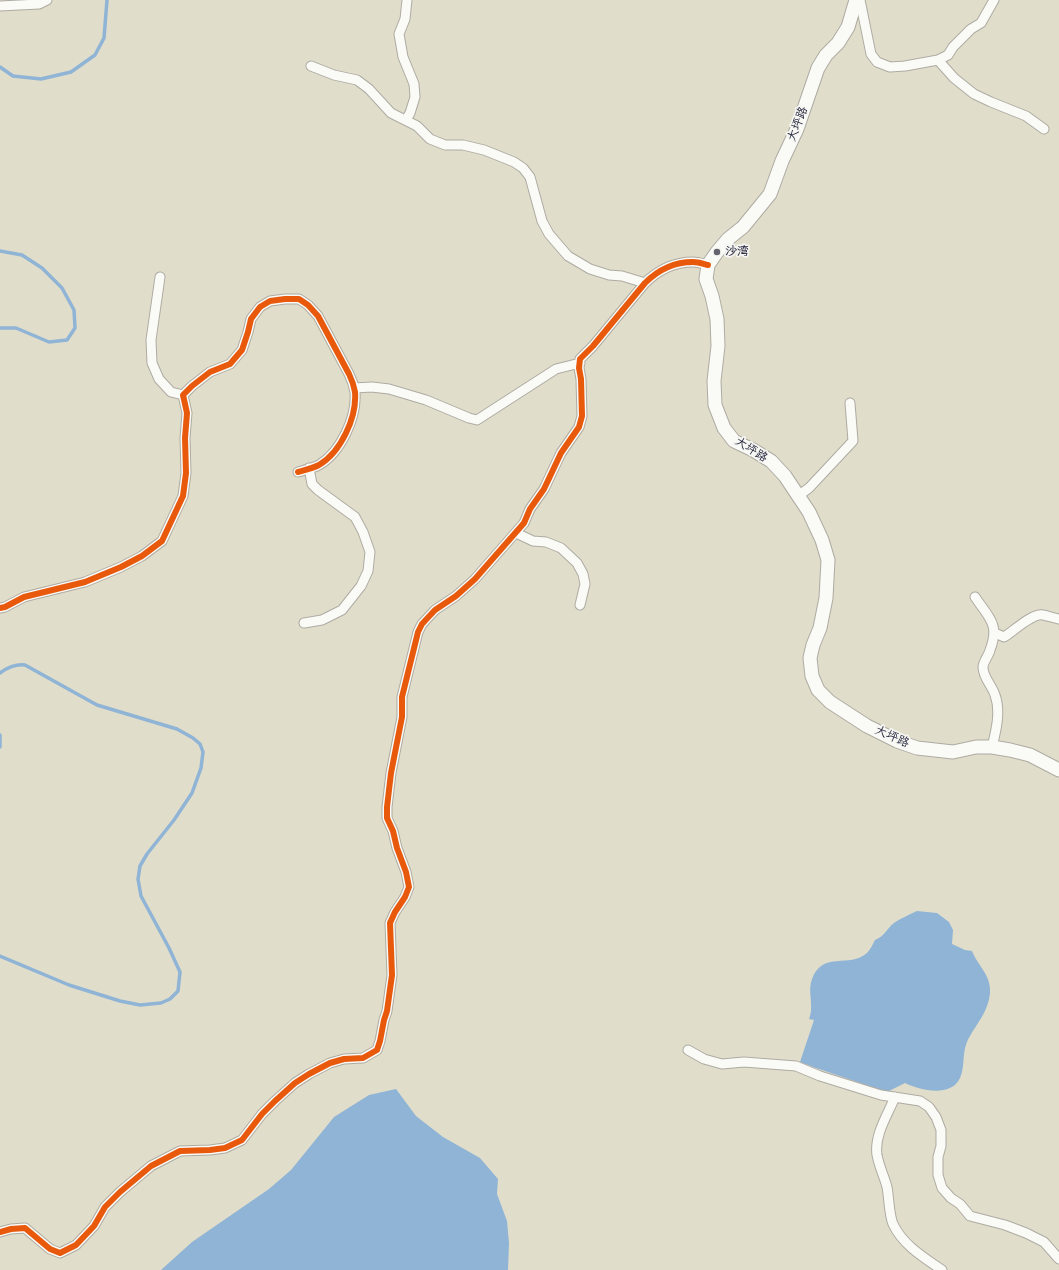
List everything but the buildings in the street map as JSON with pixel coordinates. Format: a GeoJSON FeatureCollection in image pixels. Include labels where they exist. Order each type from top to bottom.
{"type":"FeatureCollection","features":[{"type":"Feature","properties":{"kind":"main road","name":"大坪路"},"geometry":{"type":"LineString","coordinates":[[856,0],[848,27],[838,43],[826,54],[818,68],[798,130],[782,161],[770,194],[743,227],[728,239],[716,252],[708,265],[706,280],[712,296],[717,319],[718,346],[714,381],[715,404],[724,428],[734,441],[771,461],[785,476],[808,512],[822,540],[828,560],[826,598],[820,628],[813,644],[810,658],[812,676],[818,690],[830,702],[867,726],[897,741],[917,748],[953,752],[976,747],[992,747],[1030,755],[1059,770]]}},
{"type":"Feature","properties":{"kind":"street"},"geometry":{"type":"LineString","coordinates":[[0,6],[39,4],[47,0]]}},
{"type":"Feature","properties":{"kind":"street"},"geometry":{"type":"LineString","coordinates":[[406,120],[415,97],[414,84],[411,73],[406,66],[403,57],[399,34],[405,19],[407,0]]}},
{"type":"Feature","properties":{"kind":"street"},"geometry":{"type":"LineString","coordinates":[[860,0],[871,54],[877,62],[890,67],[938,60],[948,55],[971,29],[981,23],[994,0]]}},
{"type":"Feature","properties":{"kind":"street"},"geometry":{"type":"LineString","coordinates":[[938,60],[954,78],[974,94],[1026,116],[1044,129]]}},
{"type":"Feature","properties":{"kind":"street"},"geometry":{"type":"LineString","coordinates":[[312,66],[334,75],[357,80],[369,89],[391,113],[417,126],[430,139],[445,145],[462,145],[484,150],[514,162],[523,168],[530,177],[542,221],[549,234],[568,256],[590,269],[645,283]]}},
{"type":"Feature","properties":{"kind":"street"},"geometry":{"type":"LineString","coordinates":[[0,1232],[11,1229],[25,1228],[50,1249],[60,1253],[76,1245],[94,1226],[105,1207],[120,1192],[151,1166],[180,1151],[225,1148],[242,1140],[262,1114],[295,1082],[330,1064],[344,1059],[363,1058],[377,1050],[387,1011],[392,975],[390,923],[409,887],[406,872],[397,848],[393,831],[387,818],[387,807],[391,773],[402,717],[402,697],[418,632],[422,624],[435,610],[456,596],[475,579],[524,524],[530,509],[544,489],[561,453],[579,427],[582,416],[580,359],[594,346],[654,274],[679,264],[694,262],[708,265]]}},
{"type":"Feature","properties":{"kind":"street"},"geometry":{"type":"LineString","coordinates":[[160,276],[151,340],[152,363],[160,379],[171,392],[183,396]]}},
{"type":"Feature","properties":{"kind":"street"},"geometry":{"type":"LineString","coordinates":[[183,396],[192,386],[210,372],[230,364],[242,350],[251,318],[260,307],[270,300],[285,299],[299,300],[308,305],[318,316],[349,374],[354,388],[354,405],[351,421],[344,437],[332,454],[319,465],[298,472]]}},
{"type":"Feature","properties":{"kind":"street"},"geometry":{"type":"LineString","coordinates":[[354,388],[372,387],[389,389],[426,400],[477,420],[556,369],[580,363]]}},
{"type":"Feature","properties":{"kind":"street"},"geometry":{"type":"LineString","coordinates":[[0,608],[24,597],[85,582],[116,570],[142,556],[162,541],[182,496],[186,473],[185,438],[187,413],[183,396]]}},
{"type":"Feature","properties":{"kind":"street"},"geometry":{"type":"LineString","coordinates":[[798,496],[809,488],[853,441],[850,403]]}},
{"type":"Feature","properties":{"kind":"street"},"geometry":{"type":"LineString","coordinates":[[304,623],[322,620],[342,610],[361,586],[368,571],[370,552],[363,532],[355,517],[312,484],[308,468]]}},
{"type":"Feature","properties":{"kind":"street"},"geometry":{"type":"LineString","coordinates":[[516,533],[533,541],[546,542],[561,548],[577,563],[583,574],[584,584],[580,605]]}},
{"type":"Feature","properties":{"kind":"street"},"geometry":{"type":"LineString","coordinates":[[975,597],[993,624],[995,633],[983,666],[985,675],[995,695],[997,707],[998,717],[992,747]]}},
{"type":"Feature","properties":{"kind":"street"},"geometry":{"type":"LineString","coordinates":[[995,633],[1004,636],[1042,614],[1059,619]]}},
{"type":"Feature","properties":{"kind":"street"},"geometry":{"type":"LineString","coordinates":[[688,1050],[704,1059],[722,1064],[744,1062],[796,1066],[820,1076],[881,1095],[920,1101],[929,1107],[936,1117],[941,1130],[938,1174],[942,1188],[951,1198],[960,1204],[970,1216],[1006,1225],[1026,1233],[1044,1242],[1059,1259]]}},
{"type":"Feature","properties":{"kind":"street"},"geometry":{"type":"LineString","coordinates":[[896,1097],[878,1137],[877,1153],[887,1191],[892,1223],[903,1240],[919,1254],[942,1270]]}},
{"type":"Feature","properties":{"kind":"water"},"geometry":{"type":"Polygon","coordinates":[[[917,911],[937,913],[949,922],[953,930],[952,944],[965,950],[972,951],[990,986],[987,1006],[967,1042],[964,1051],[962,1074],[956,1084],[950,1088],[934,1091],[918,1088],[905,1083],[887,1092],[800,1062],[814,1020],[809,1019],[811,1012],[810,987],[817,970],[829,962],[860,958],[867,953],[875,940],[891,925],[917,911]]]}},
{"type":"Feature","properties":{"kind":"water"},"geometry":{"type":"Polygon","coordinates":[[[396,1089],[416,1116],[443,1137],[480,1158],[498,1179],[497,1194],[507,1221],[509,1243],[508,1270],[161,1270],[192,1242],[269,1189],[291,1170],[334,1117],[369,1095],[396,1089]]]}},
{"type":"Feature","properties":{"kind":"waterway"},"geometry":{"type":"LineString","coordinates":[[0,67],[13,76],[41,79],[71,72],[95,55],[104,38],[107,0]]}},
{"type":"Feature","properties":{"kind":"waterway"},"geometry":{"type":"LineString","coordinates":[[0,251],[22,255],[42,268],[62,288],[74,310],[75,328],[67,340],[49,342],[16,328],[0,328]]}},
{"type":"Feature","properties":{"kind":"waterway"},"geometry":{"type":"LineString","coordinates":[[0,673],[12,666],[25,665],[97,705],[177,729],[193,738],[200,744],[203,752],[201,768],[192,793],[174,820],[147,854],[140,866],[138,879],[141,896],[180,972],[178,991],[170,999],[161,1003],[140,1005],[120,1001],[69,985],[0,956]]}},
{"type":"Feature","properties":{"kind":"waterway"},"geometry":{"type":"LineString","coordinates":[[0,735],[0,747]]}},
{"type":"Feature","properties":{"kind":"cycle path"},"geometry":{"type":"LineString","coordinates":[[0,1232],[11,1229],[25,1228],[50,1249],[60,1253],[76,1245],[94,1226],[105,1207],[120,1192],[151,1166],[180,1151],[225,1148],[242,1140],[262,1114],[295,1083],[330,1063],[344,1059],[363,1058],[377,1050],[387,1011],[392,975],[390,923],[409,887],[406,872],[397,848],[393,831],[387,818],[387,807],[391,773],[402,717],[402,697],[418,632],[422,624],[435,610],[456,596],[475,579],[524,523],[530,509],[544,489],[561,453],[579,427],[582,416],[581,379],[579,368],[580,359],[593,346],[645,283],[655,274],[679,263],[695,262],[708,265]]}},
{"type":"Feature","properties":{"kind":"cycle path"},"geometry":{"type":"LineString","coordinates":[[0,608],[24,597],[85,582],[121,567],[142,556],[162,541],[183,496],[186,473],[185,438],[187,413],[183,395],[210,372],[230,364],[242,350],[251,319],[260,307],[270,301],[285,299],[299,299],[308,305],[318,316],[349,374],[355,392],[355,402],[350,423],[341,443],[334,452],[319,465],[298,472]]}},
{"type":"Feature","properties":{"kind":"place","name":"沙湾"},"geometry":{"type":"Point","coordinates":[717,252]}}]}
